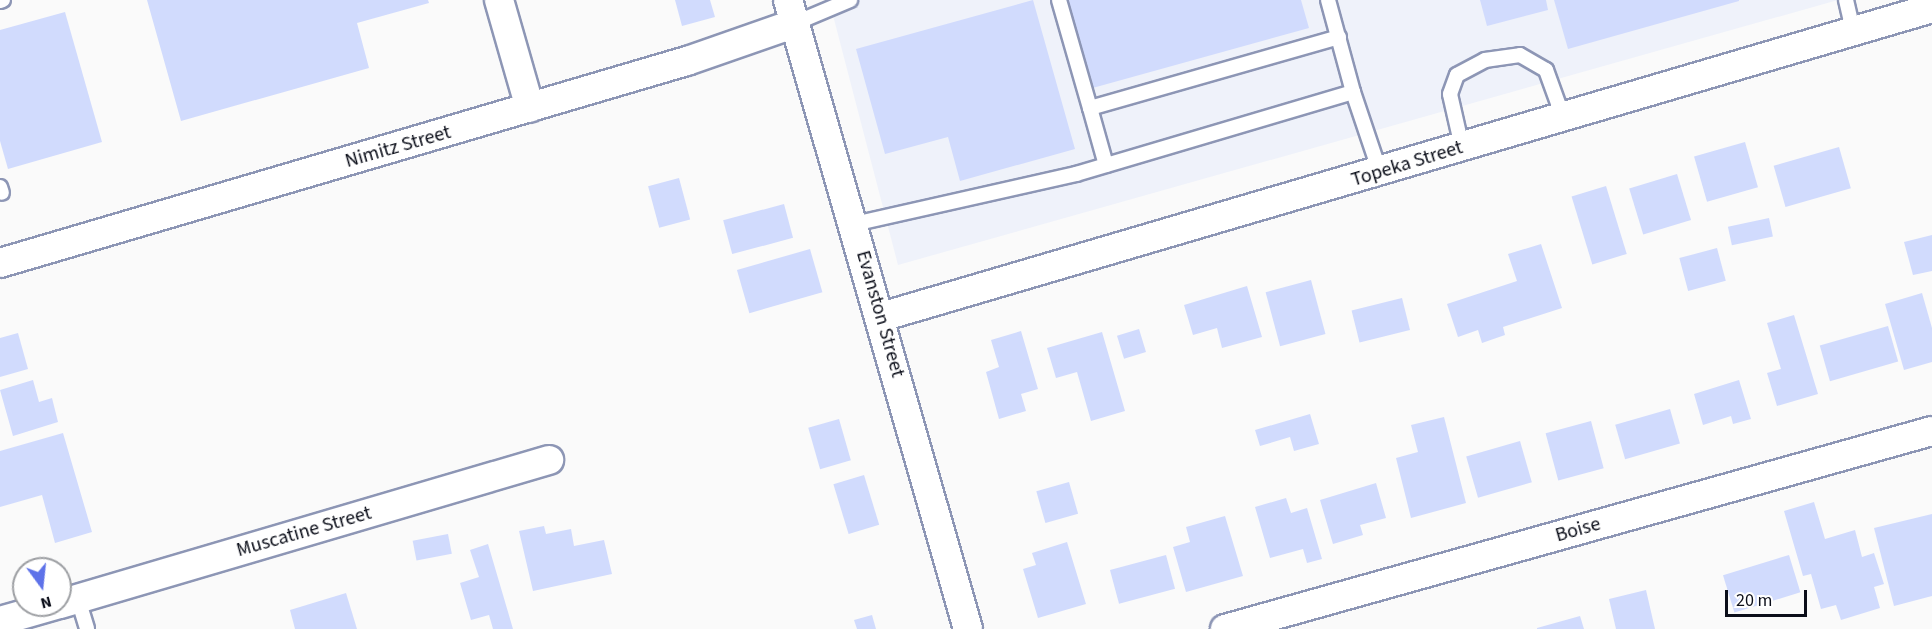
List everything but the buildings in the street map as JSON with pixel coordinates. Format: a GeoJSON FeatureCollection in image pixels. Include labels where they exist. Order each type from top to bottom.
{"type":"FeatureCollection","features":[{"type":"Feature","properties":{"kind":"street"},"geometry":{"type":"LineString","coordinates":[[499,0],[530,108]]}},
{"type":"Feature","properties":{"kind":"street","name":"Topeka Street"},"geometry":{"type":"LineString","coordinates":[[881,317],[1932,8]]}},
{"type":"Feature","properties":{"kind":"street","name":"Nimitz Street"},"geometry":{"type":"LineString","coordinates":[[0,263],[530,108],[790,12]]}},
{"type":"Feature","properties":{"kind":"street","name":"Evanston Street"},"geometry":{"type":"LineString","coordinates":[[790,12],[881,317],[968,629]]}},
{"type":"Feature","properties":{"kind":"street","name":"Boise"},"geometry":{"type":"LineString","coordinates":[[1225,629],[1932,431]]}},
{"type":"Feature","properties":{"kind":"street","name":"Muscatine Street"},"geometry":{"type":"LineString","coordinates":[[72,600],[549,460]]}},
{"type":"Feature","properties":{"kind":"lane"},"geometry":{"type":"LineString","coordinates":[[790,12],[850,0]]}},
{"type":"Feature","properties":{"kind":"lane"},"geometry":{"type":"LineString","coordinates":[[1059,0],[1106,165]]}},
{"type":"Feature","properties":{"kind":"lane"},"geometry":{"type":"LineString","coordinates":[[1329,0],[1353,92],[1380,172]]}},
{"type":"Feature","properties":{"kind":"lane"},"geometry":{"type":"LineString","coordinates":[[1846,0],[1853,32]]}},
{"type":"Feature","properties":{"kind":"lane"},"geometry":{"type":"LineString","coordinates":[[1090,108],[1339,37]]}},
{"type":"Feature","properties":{"kind":"lane"},"geometry":{"type":"LineString","coordinates":[[1462,147],[1450,94],[1457,75],[1485,60],[1520,55],[1546,70],[1563,117]]}},
{"type":"Feature","properties":{"kind":"lane"},"geometry":{"type":"LineString","coordinates":[[854,224],[1106,165],[1353,92]]}},
{"type":"Feature","properties":{"kind":"lane"},"geometry":{"type":"LineString","coordinates":[[72,611],[87,629]]}},
{"type":"Feature","properties":{"kind":"shaded area"},"geometry":{"type":"Polygon","coordinates":[[[829,0],[1838,0],[898,265],[829,0]]]}}]}
